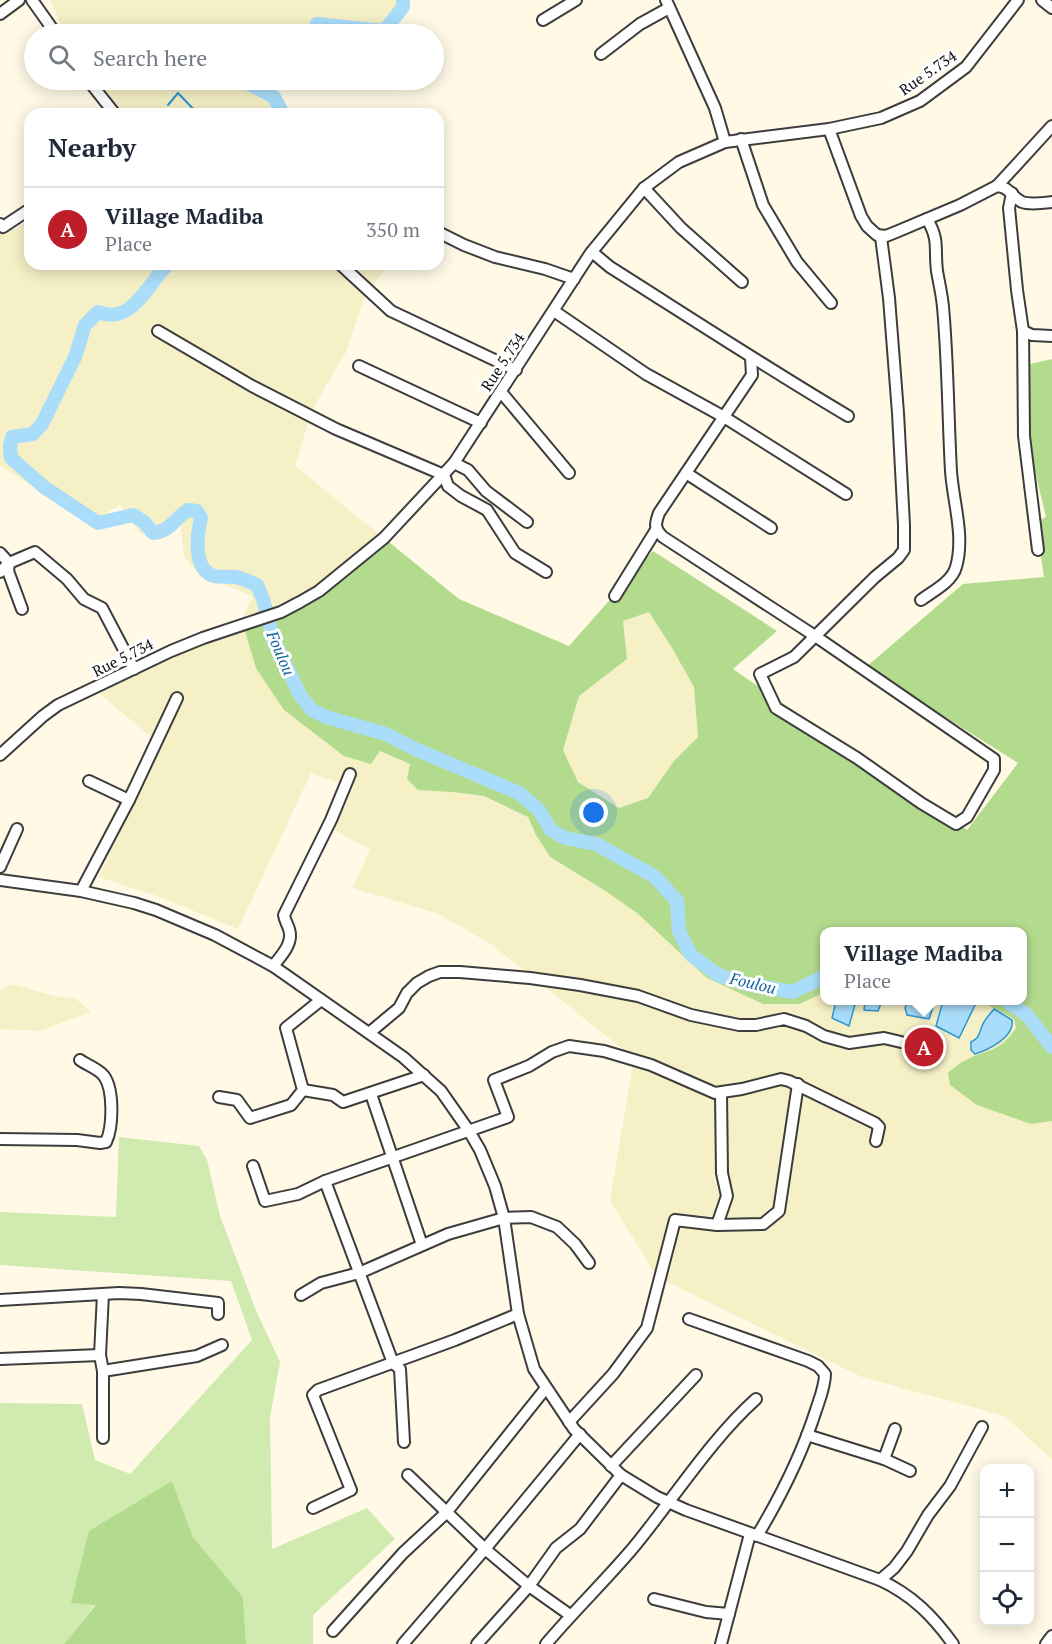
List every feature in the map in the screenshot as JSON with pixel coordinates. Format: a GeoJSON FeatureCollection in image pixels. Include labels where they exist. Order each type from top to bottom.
{"type":"FeatureCollection","features":[{"type":"Feature","properties":{"kind":"street"},"geometry":{"type":"LineString","coordinates":[[0,14],[19,0]]}},
{"type":"Feature","properties":{"kind":"street"},"geometry":{"type":"LineString","coordinates":[[32,0],[49,24]]}},
{"type":"Feature","properties":{"kind":"street"},"geometry":{"type":"LineString","coordinates":[[543,20],[576,0]]}},
{"type":"Feature","properties":{"kind":"street","name":"Rue 5.734"},"geometry":{"type":"LineString","coordinates":[[0,754],[58,705],[204,638],[281,612],[319,591],[384,538],[454,463],[592,252],[644,188],[679,162],[724,142],[829,129],[881,118],[920,101],[966,67],[1018,0]]}},
{"type":"Feature","properties":{"kind":"street"},"geometry":{"type":"LineString","coordinates":[[1042,0],[1052,8]]}},
{"type":"Feature","properties":{"kind":"street"},"geometry":{"type":"LineString","coordinates":[[601,54],[668,4],[714,108],[724,142]]}},
{"type":"Feature","properties":{"kind":"street"},"geometry":{"type":"LineString","coordinates":[[96,90],[110,108]]}},
{"type":"Feature","properties":{"kind":"street"},"geometry":{"type":"LineString","coordinates":[[829,129],[861,216],[873,233],[881,237],[927,219],[998,186],[1052,126]]}},
{"type":"Feature","properties":{"kind":"street"},"geometry":{"type":"LineString","coordinates":[[741,140],[763,205],[797,262],[831,303]]}},
{"type":"Feature","properties":{"kind":"street"},"geometry":{"type":"LineString","coordinates":[[998,186],[1006,188],[1026,203],[1052,202]]}},
{"type":"Feature","properties":{"kind":"street"},"geometry":{"type":"LineString","coordinates":[[644,188],[681,228],[742,282]]}},
{"type":"Feature","properties":{"kind":"street"},"geometry":{"type":"LineString","coordinates":[[1012,193],[1010,208],[1023,331],[1024,436],[1038,550]]}},
{"type":"Feature","properties":{"kind":"street"},"geometry":{"type":"LineString","coordinates":[[0,224],[3,227],[24,213]]}},
{"type":"Feature","properties":{"kind":"street"},"geometry":{"type":"LineString","coordinates":[[921,600],[950,578],[956,568],[959,541],[952,474],[944,317],[937,270],[936,238],[927,219]]}},
{"type":"Feature","properties":{"kind":"street"},"geometry":{"type":"LineString","coordinates":[[444,235],[495,257],[544,268],[574,279]]}},
{"type":"Feature","properties":{"kind":"street"},"geometry":{"type":"LineString","coordinates":[[751,358],[752,375],[659,513],[655,524],[656,530],[663,537],[815,636],[994,759],[994,770],[967,817],[956,824],[921,803],[857,758],[776,708],[760,674],[794,657],[815,636],[875,577],[898,558],[904,550],[898,413],[889,298],[881,237]]}},
{"type":"Feature","properties":{"kind":"street"},"geometry":{"type":"LineString","coordinates":[[592,252],[610,267],[751,358],[848,416]]}},
{"type":"Feature","properties":{"kind":"street"},"geometry":{"type":"LineString","coordinates":[[347,270],[391,311],[516,370]]}},
{"type":"Feature","properties":{"kind":"street"},"geometry":{"type":"LineString","coordinates":[[554,310],[646,374],[724,417],[846,494]]}},
{"type":"Feature","properties":{"kind":"street"},"geometry":{"type":"LineString","coordinates":[[158,331],[252,386],[336,429],[444,475],[448,486],[486,510],[515,553],[546,572]]}},
{"type":"Feature","properties":{"kind":"street"},"geometry":{"type":"LineString","coordinates":[[1023,331],[1032,335],[1052,336]]}},
{"type":"Feature","properties":{"kind":"street"},"geometry":{"type":"LineString","coordinates":[[359,366],[481,423]]}},
{"type":"Feature","properties":{"kind":"street"},"geometry":{"type":"LineString","coordinates":[[501,392],[569,473]]}},
{"type":"Feature","properties":{"kind":"street"},"geometry":{"type":"LineString","coordinates":[[454,463],[468,470],[486,491],[527,522]]}},
{"type":"Feature","properties":{"kind":"street"},"geometry":{"type":"LineString","coordinates":[[686,473],[771,528]]}},
{"type":"Feature","properties":{"kind":"street"},"geometry":{"type":"LineString","coordinates":[[615,596],[656,530]]}},
{"type":"Feature","properties":{"kind":"street"},"geometry":{"type":"LineString","coordinates":[[0,572],[9,563],[35,552],[67,579],[84,600],[102,608],[134,669]]}},
{"type":"Feature","properties":{"kind":"street"},"geometry":{"type":"LineString","coordinates":[[0,553],[9,563],[8,571],[22,609]]}},
{"type":"Feature","properties":{"kind":"street"},"geometry":{"type":"LineString","coordinates":[[81,891],[129,800],[177,698]]}},
{"type":"Feature","properties":{"kind":"street"},"geometry":{"type":"LineString","coordinates":[[273,966],[290,939],[290,931],[284,915],[331,819],[350,774]]}},
{"type":"Feature","properties":{"kind":"street"},"geometry":{"type":"LineString","coordinates":[[89,781],[129,800]]}},
{"type":"Feature","properties":{"kind":"street"},"geometry":{"type":"LineString","coordinates":[[0,867],[17,829]]}},
{"type":"Feature","properties":{"kind":"street"},"geometry":{"type":"LineString","coordinates":[[0,880],[81,891],[134,903],[177,918],[273,966],[404,1057],[441,1090],[480,1150],[495,1186],[504,1218],[518,1314],[534,1369],[569,1422],[580,1434],[621,1475],[670,1503],[899,1589],[922,1606],[941,1626],[951,1643]]}},
{"type":"Feature","properties":{"kind":"street"},"geometry":{"type":"LineString","coordinates":[[369,1033],[399,1008],[407,993],[417,982],[440,972],[460,972],[530,978],[638,996],[691,1015],[739,1025],[756,1025],[784,1019],[806,1026],[824,1036],[849,1043],[884,1038],[901,1042]]}},
{"type":"Feature","properties":{"kind":"street"},"geometry":{"type":"LineString","coordinates":[[303,1090],[286,1028],[321,1000]]}},
{"type":"Feature","properties":{"kind":"street"},"geometry":{"type":"LineString","coordinates":[[253,1166],[265,1201],[298,1194],[325,1181],[508,1117],[494,1080],[569,1046],[604,1051],[651,1065],[715,1093],[781,1079],[798,1084],[875,1123],[879,1130],[876,1141]]}},
{"type":"Feature","properties":{"kind":"street"},"geometry":{"type":"LineString","coordinates":[[0,1138],[106,1142],[112,1125],[107,1083],[102,1074],[80,1060]]}},
{"type":"Feature","properties":{"kind":"street"},"geometry":{"type":"LineString","coordinates":[[303,1090],[333,1095],[343,1102],[424,1075]]}},
{"type":"Feature","properties":{"kind":"street"},"geometry":{"type":"LineString","coordinates":[[569,1422],[613,1374],[647,1328],[675,1220],[717,1225],[763,1224],[779,1211],[798,1084]]}},
{"type":"Feature","properties":{"kind":"street"},"geometry":{"type":"LineString","coordinates":[[219,1097],[237,1100],[250,1118],[291,1105],[303,1090]]}},
{"type":"Feature","properties":{"kind":"street"},"geometry":{"type":"LineString","coordinates":[[717,1225],[727,1196],[722,1173],[722,1093]]}},
{"type":"Feature","properties":{"kind":"street"},"geometry":{"type":"LineString","coordinates":[[371,1094],[422,1245]]}},
{"type":"Feature","properties":{"kind":"street"},"geometry":{"type":"LineString","coordinates":[[325,1181],[393,1363],[400,1369],[404,1442]]}},
{"type":"Feature","properties":{"kind":"street"},"geometry":{"type":"LineString","coordinates":[[301,1295],[321,1283],[359,1273],[448,1234],[504,1218],[531,1217],[557,1227],[575,1244],[589,1263]]}},
{"type":"Feature","properties":{"kind":"street"},"geometry":{"type":"LineString","coordinates":[[103,1294],[100,1355],[103,1371],[103,1438]]}},
{"type":"Feature","properties":{"kind":"street"},"geometry":{"type":"LineString","coordinates":[[0,1300],[141,1294],[218,1303],[218,1314]]}},
{"type":"Feature","properties":{"kind":"street"},"geometry":{"type":"LineString","coordinates":[[313,1508],[351,1490],[313,1395],[318,1390],[518,1314]]}},
{"type":"Feature","properties":{"kind":"street"},"geometry":{"type":"LineString","coordinates":[[689,1319],[808,1361],[823,1370],[826,1378],[807,1435],[781,1495],[753,1535],[721,1644]]}},
{"type":"Feature","properties":{"kind":"street"},"geometry":{"type":"LineString","coordinates":[[103,1371],[197,1356],[222,1345]]}},
{"type":"Feature","properties":{"kind":"street"},"geometry":{"type":"LineString","coordinates":[[0,1359],[100,1355]]}},
{"type":"Feature","properties":{"kind":"street"},"geometry":{"type":"LineString","coordinates":[[611,1466],[696,1375]]}},
{"type":"Feature","properties":{"kind":"street"},"geometry":{"type":"LineString","coordinates":[[333,1631],[404,1553],[447,1513],[546,1388]]}},
{"type":"Feature","properties":{"kind":"street"},"geometry":{"type":"LineString","coordinates":[[546,1644],[631,1550],[742,1411],[756,1399]]}},
{"type":"Feature","properties":{"kind":"street"},"geometry":{"type":"LineString","coordinates":[[880,1580],[894,1568],[907,1551],[927,1515],[950,1486],[982,1427]]}},
{"type":"Feature","properties":{"kind":"street"},"geometry":{"type":"LineString","coordinates":[[884,1459],[895,1429]]}},
{"type":"Feature","properties":{"kind":"street"},"geometry":{"type":"LineString","coordinates":[[403,1644],[580,1434]]}},
{"type":"Feature","properties":{"kind":"street"},"geometry":{"type":"LineString","coordinates":[[807,1435],[884,1459],[910,1471]]}},
{"type":"Feature","properties":{"kind":"street"},"geometry":{"type":"LineString","coordinates":[[408,1474],[485,1549],[528,1586],[570,1615]]}},
{"type":"Feature","properties":{"kind":"street"},"geometry":{"type":"LineString","coordinates":[[477,1644],[528,1586],[556,1548],[580,1529],[621,1475]]}},
{"type":"Feature","properties":{"kind":"street"},"geometry":{"type":"LineString","coordinates":[[654,1599],[706,1612],[729,1614]]}},
{"type":"Feature","properties":{"kind":"street"},"geometry":{"type":"LineString","coordinates":[[1046,1644],[1052,1636]]}},
{"type":"Feature","properties":{"kind":"shaded area"},"geometry":{"type":"Polygon","coordinates":[[[50,0],[403,0],[403,7],[390,24],[61,24],[50,0]]]}},
{"type":"Feature","properties":{"kind":"shaded area"},"geometry":{"type":"Polygon","coordinates":[[[95,90],[260,90],[274,97],[283,108],[105,108],[95,90]]]}},
{"type":"Feature","properties":{"kind":"shaded area"},"geometry":{"type":"Polygon","coordinates":[[[0,223],[15,230],[24,223],[24,270],[385,270],[366,293],[346,352],[312,410],[295,466],[384,538],[371,764],[379,751],[410,764],[452,792],[484,796],[528,817],[550,858],[637,913],[707,978],[763,1004],[800,1004],[820,994],[820,1005],[835,1005],[832,1018],[849,1026],[855,1005],[865,1005],[864,1010],[878,1011],[880,1005],[907,1005],[904,1012],[929,1019],[934,1005],[942,1005],[936,1026],[973,1005],[988,1005],[1014,1019],[1016,1028],[1003,1045],[964,1061],[950,1085],[963,1094],[1031,1124],[1052,1121],[1052,1460],[1005,1416],[862,1377],[657,1277],[610,1200],[634,1058],[492,945],[439,914],[353,888],[370,849],[334,830],[353,788],[311,773],[238,929],[157,896],[99,877],[157,742],[94,689],[242,624],[244,614],[253,597],[196,571],[184,556],[180,521],[170,521],[141,534],[120,505],[90,522],[0,466],[0,223]],[[982,1024],[980,1034],[971,1043],[971,1050],[992,1049],[982,1024]]]}},
{"type":"Feature","properties":{"kind":"shaded area"},"geometry":{"type":"Polygon","coordinates":[[[649,612],[694,687],[698,738],[674,761],[648,798],[619,808],[578,782],[563,750],[579,696],[627,659],[623,621],[649,612]]]}},
{"type":"Feature","properties":{"kind":"shaded area"},"geometry":{"type":"Polygon","coordinates":[[[11,984],[76,999],[91,1012],[39,1031],[0,1029],[0,991],[11,984]]]}},
{"type":"Feature","properties":{"kind":"green space"},"geometry":{"type":"Polygon","coordinates":[[[1052,359],[1052,1121],[1031,1124],[977,1105],[950,1085],[948,1073],[964,1061],[997,1047],[1016,1028],[1014,1019],[988,1005],[1027,1005],[1027,927],[820,927],[820,994],[800,1004],[763,1004],[707,978],[637,913],[550,857],[528,817],[484,796],[418,790],[407,779],[410,764],[380,751],[371,764],[344,756],[284,710],[256,668],[243,624],[300,602],[384,538],[459,599],[569,646],[653,551],[777,631],[733,669],[967,830],[1018,763],[866,667],[963,584],[1044,577],[1036,522],[1046,517],[1024,425],[1025,365],[1052,359]],[[649,612],[623,621],[627,659],[579,696],[563,750],[578,782],[619,808],[648,798],[674,761],[698,737],[694,687],[649,612]]]}},
{"type":"Feature","properties":{"kind":"green space"},"geometry":{"type":"Polygon","coordinates":[[[119,1137],[199,1146],[207,1160],[220,1216],[257,1313],[280,1362],[270,1417],[272,1549],[367,1508],[395,1539],[313,1615],[313,1644],[246,1644],[243,1597],[193,1537],[172,1481],[72,1603],[96,1604],[64,1644],[0,1644],[0,1403],[82,1404],[95,1460],[130,1474],[252,1340],[231,1281],[0,1265],[0,1212],[116,1217],[119,1137]]]}},
{"type":"Feature","properties":{"kind":"green space"},"geometry":{"type":"Polygon","coordinates":[[[172,1481],[193,1537],[243,1597],[246,1644],[64,1644],[96,1605],[71,1603],[89,1531],[172,1481]]]}},
{"type":"Feature","properties":{"kind":"water"},"geometry":{"type":"Polygon","coordinates":[[[835,1005],[855,1005],[849,1026],[832,1018],[835,1005]]]}},
{"type":"Feature","properties":{"kind":"water"},"geometry":{"type":"Polygon","coordinates":[[[864,1005],[880,1005],[878,1011],[864,1010],[864,1005]]]}},
{"type":"Feature","properties":{"kind":"water"},"geometry":{"type":"Polygon","coordinates":[[[906,1005],[934,1005],[929,1019],[907,1015],[906,1005]]]}},
{"type":"Feature","properties":{"kind":"water"},"geometry":{"type":"Polygon","coordinates":[[[942,1005],[975,1005],[959,1038],[936,1026],[942,1005]]]}},
{"type":"Feature","properties":{"kind":"water"},"geometry":{"type":"Polygon","coordinates":[[[994,1009],[1012,1020],[1012,1026],[999,1042],[975,1054],[971,1050],[971,1042],[978,1036],[984,1022],[994,1009]]]}},
{"type":"Feature","properties":{"kind":"waterway","name":"Foulou"},"geometry":{"type":"LineString","coordinates":[[390,24],[403,7],[403,0]]}},
{"type":"Feature","properties":{"kind":"waterway","name":"Foulou"},"geometry":{"type":"LineString","coordinates":[[260,90],[274,97],[280,108]]}},
{"type":"Feature","properties":{"kind":"waterway"},"geometry":{"type":"LineString","coordinates":[[168,105],[178,93],[192,108]]}},
{"type":"Feature","properties":{"kind":"waterway","name":"Foulou"},"geometry":{"type":"LineString","coordinates":[[163,270],[130,308],[110,315],[98,312],[85,325],[75,357],[42,424],[33,434],[12,437],[11,458],[44,487],[98,523],[133,515],[144,522],[153,533],[164,530],[188,510],[197,511],[201,518],[198,533],[201,565],[211,575],[238,578],[257,585],[273,638],[300,695],[312,710],[326,717],[386,734],[415,749],[519,793],[539,810],[551,830],[565,838],[596,844],[654,876],[677,901],[679,931],[691,955],[718,975],[747,984],[793,992],[820,978]]}},
{"type":"Feature","properties":{"kind":"waterway","name":"Foulou"},"geometry":{"type":"LineString","coordinates":[[1012,1005],[1027,1015],[1052,1047]]}},
{"type":"Feature","properties":{"kind":"place","name":"Village Madiba"},"geometry":{"type":"Point","coordinates":[924,1047]}}]}
